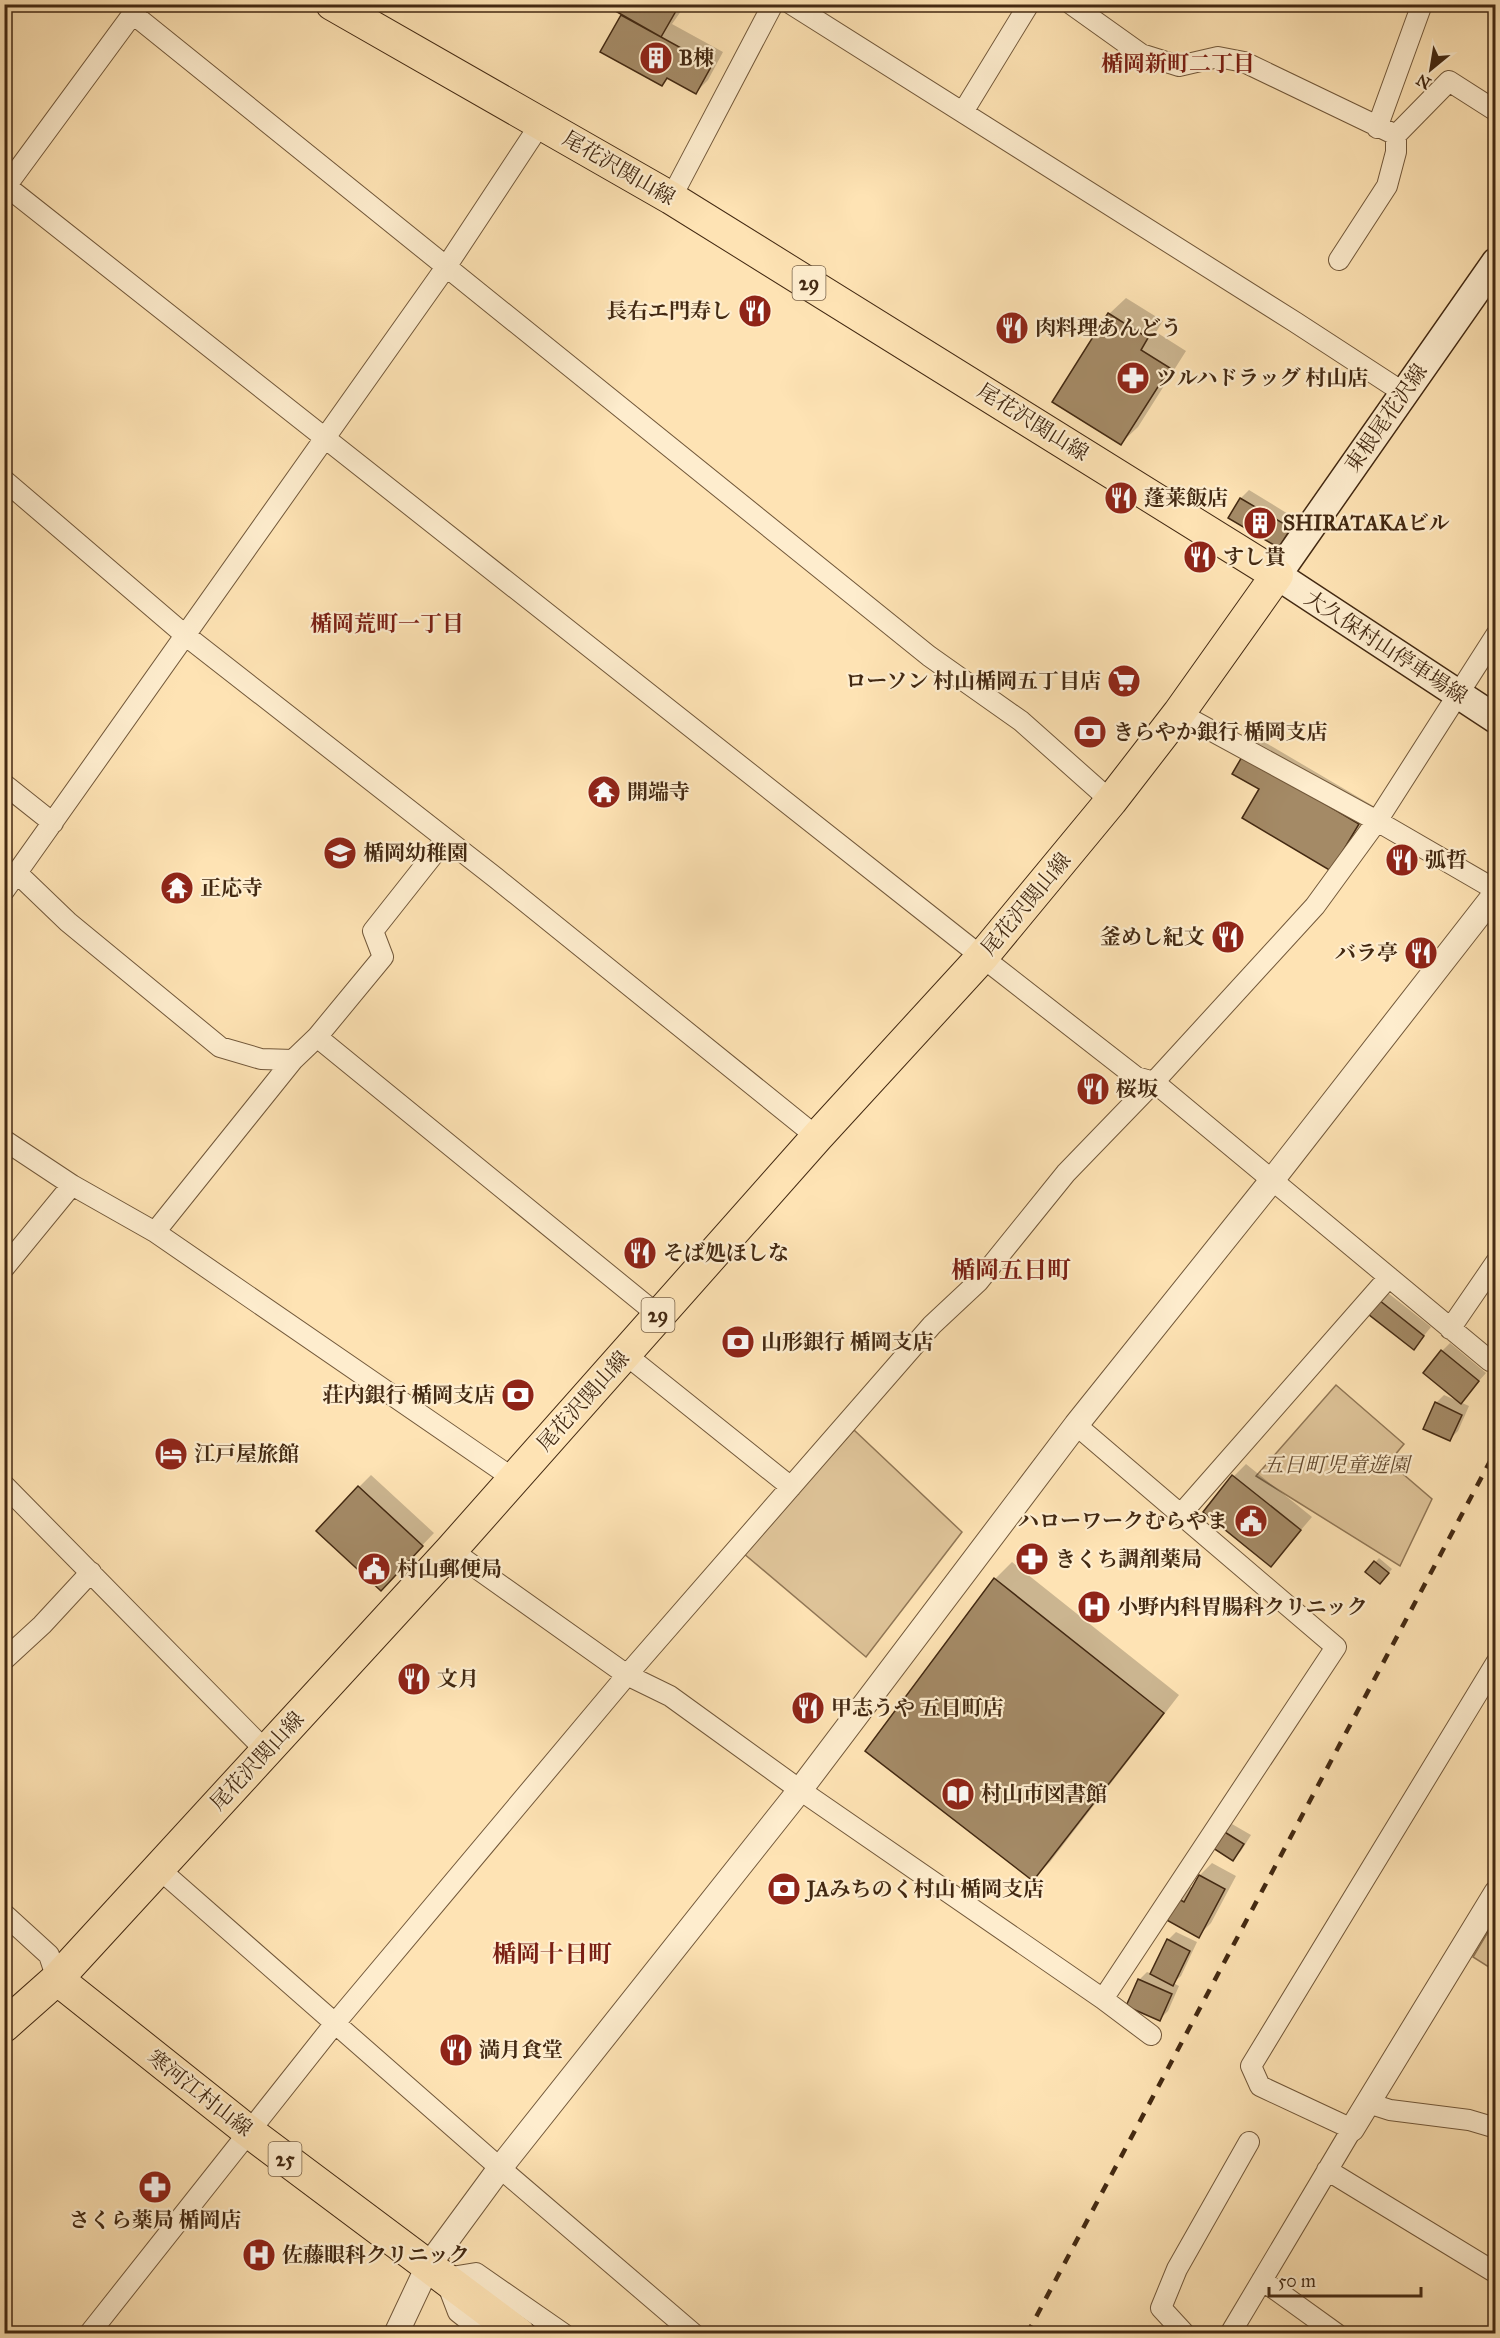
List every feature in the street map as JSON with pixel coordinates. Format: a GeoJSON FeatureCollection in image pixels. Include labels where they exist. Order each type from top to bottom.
{"type":"FeatureCollection","features":[{"type":"Feature","properties":{"kind":"main road","name":"尾花沢関山線"},"geometry":{"type":"LineString","coordinates":[[4,2026],[57,1979],[451,1550],[817,1137],[982,957],[1111,801],[1179,713],[1277,575],[672,198],[332,4]]}},
{"type":"Feature","properties":{"kind":"main road","name":"東根尾花沢線"},"geometry":{"type":"LineString","coordinates":[[1277,575],[1496,262]]}},
{"type":"Feature","properties":{"kind":"main road","name":"大久保村山停車場線"},"geometry":{"type":"LineString","coordinates":[[1277,575],[1496,719]]}},
{"type":"Feature","properties":{"kind":"main road","name":"寒河江村山線"},"geometry":{"type":"LineString","coordinates":[[57,1979],[248,2131],[519,2334]]}},
{"type":"Feature","properties":{"kind":"street"},"geometry":{"type":"LineString","coordinates":[[672,198],[773,4]]}},
{"type":"Feature","properties":{"kind":"street"},"geometry":{"type":"LineString","coordinates":[[791,4],[1404,393]]}},
{"type":"Feature","properties":{"kind":"street"},"geometry":{"type":"LineString","coordinates":[[963,112],[1029,4]]}},
{"type":"Feature","properties":{"kind":"street"},"geometry":{"type":"LineString","coordinates":[[1071,4],[1141,54],[1179,66],[1218,57],[1244,62],[1377,128],[1396,135]]}},
{"type":"Feature","properties":{"kind":"street"},"geometry":{"type":"LineString","coordinates":[[1377,128],[1422,4]]}},
{"type":"Feature","properties":{"kind":"street"},"geometry":{"type":"LineString","coordinates":[[1111,801],[1021,721],[929,656],[446,267],[137,9],[5,187],[326,437],[1136,1077],[1154,1082],[1490,1361]]}},
{"type":"Feature","properties":{"kind":"street"},"geometry":{"type":"LineString","coordinates":[[1339,260],[1387,186],[1396,152],[1396,135],[1449,81],[1496,111]]}},
{"type":"Feature","properties":{"kind":"street"},"geometry":{"type":"LineString","coordinates":[[4,891],[446,267],[541,123]]}},
{"type":"Feature","properties":{"kind":"street"},"geometry":{"type":"LineString","coordinates":[[4,480],[185,636],[496,879],[817,1137]]}},
{"type":"Feature","properties":{"kind":"street"},"geometry":{"type":"LineString","coordinates":[[89,2334],[336,2022],[627,1676],[932,1325],[978,1282],[1066,1173],[1154,1082],[1315,906],[1377,821],[1496,634]]}},
{"type":"Feature","properties":{"kind":"street"},"geometry":{"type":"LineString","coordinates":[[396,2334],[500,2168],[800,1790],[1076,1425],[1273,1179],[1496,892],[1377,821],[1179,713]]}},
{"type":"Feature","properties":{"kind":"street"},"geometry":{"type":"LineString","coordinates":[[4,784],[52,823]]}},
{"type":"Feature","properties":{"kind":"street"},"geometry":{"type":"LineString","coordinates":[[155,1232],[293,1060],[317,1037],[383,957],[373,931],[445,840]]}},
{"type":"Feature","properties":{"kind":"street"},"geometry":{"type":"LineString","coordinates":[[17,873],[68,922],[220,1047],[261,1059],[293,1060]]}},
{"type":"Feature","properties":{"kind":"street"},"geometry":{"type":"LineString","coordinates":[[317,1037],[658,1315]]}},
{"type":"Feature","properties":{"kind":"street"},"geometry":{"type":"LineString","coordinates":[[4,1140],[72,1185],[155,1232],[514,1479]]}},
{"type":"Feature","properties":{"kind":"street"},"geometry":{"type":"LineString","coordinates":[[4,1268],[72,1185]]}},
{"type":"Feature","properties":{"kind":"street"},"geometry":{"type":"LineString","coordinates":[[1450,1329],[1496,1263]]}},
{"type":"Feature","properties":{"kind":"street"},"geometry":{"type":"LineString","coordinates":[[1181,1514],[1389,1277]]}},
{"type":"Feature","properties":{"kind":"street"},"geometry":{"type":"LineString","coordinates":[[625,1354],[791,1487]]}},
{"type":"Feature","properties":{"kind":"street"},"geometry":{"type":"LineString","coordinates":[[1076,1425],[1336,1647],[1102,1999]]}},
{"type":"Feature","properties":{"kind":"street"},"geometry":{"type":"LineString","coordinates":[[4,1485],[266,1751]]}},
{"type":"Feature","properties":{"kind":"street"},"geometry":{"type":"LineString","coordinates":[[451,1550],[627,1676],[670,1696],[800,1790],[1151,2035]]}},
{"type":"Feature","properties":{"kind":"street"},"geometry":{"type":"LineString","coordinates":[[4,1660],[42,1625],[91,1572]]}},
{"type":"Feature","properties":{"kind":"street"},"geometry":{"type":"LineString","coordinates":[[1352,2129],[1260,2086],[1251,2066],[1496,1663]]}},
{"type":"Feature","properties":{"kind":"street"},"geometry":{"type":"LineString","coordinates":[[158,1868],[500,2168],[694,2334]]}},
{"type":"Feature","properties":{"kind":"street"},"geometry":{"type":"LineString","coordinates":[[1230,2334],[1496,1893]]}},
{"type":"Feature","properties":{"kind":"street"},"geometry":{"type":"LineString","coordinates":[[4,1914],[49,1955],[57,1979]]}},
{"type":"Feature","properties":{"kind":"street"},"geometry":{"type":"LineString","coordinates":[[1368,2103],[1390,2110],[1469,2120],[1496,2128]]}},
{"type":"Feature","properties":{"kind":"street"},"geometry":{"type":"LineString","coordinates":[[1185,2334],[1161,2308],[1177,2269],[1249,2142]]}},
{"type":"Feature","properties":{"kind":"street"},"geometry":{"type":"LineString","coordinates":[[1327,2170],[1496,2273]]}},
{"type":"Feature","properties":{"kind":"street"},"geometry":{"type":"LineString","coordinates":[[436,2272],[458,2312],[486,2334]]}},
{"type":"Feature","properties":{"kind":"street"},"geometry":{"type":"LineString","coordinates":[[436,2272],[476,2273],[564,2334]]}},
{"type":"Feature","properties":{"kind":"street"},"geometry":{"type":"LineString","coordinates":[[1262,2280],[1337,2334]]}},
{"type":"Feature","properties":{"kind":"green space","name":"五日町児童遊園"},"geometry":{"type":"Polygon","coordinates":[[[1336,1385],[1404,1444],[1389,1462],[1432,1499],[1400,1566],[1256,1476],[1336,1385]]]}},
{"type":"Feature","properties":{"kind":"green space"},"geometry":{"type":"Polygon","coordinates":[[[854,1430],[962,1532],[866,1657],[743,1553],[854,1430]]]}},
{"type":"Feature","properties":{"kind":"green space"},"geometry":{"type":"Polygon","coordinates":[[[1495,1920],[1495,1971],[1473,1957],[1495,1920]]]}},
{"type":"Feature","properties":{"kind":"building"},"geometry":{"type":"Polygon","coordinates":[[[603,4],[680,4],[661,37],[603,4]]]}},
{"type":"Feature","properties":{"kind":"building"},"geometry":{"type":"Polygon","coordinates":[[[730,4],[746,4],[743,11],[730,4]]]}},
{"type":"Feature","properties":{"kind":"building","name":"B棟"},"geometry":{"type":"Polygon","coordinates":[[[621,15],[712,65],[696,94],[667,78],[662,86],[600,52],[621,15]]]}},
{"type":"Feature","properties":{"kind":"building"},"geometry":{"type":"Polygon","coordinates":[[[1108,313],[1148,338],[1141,350],[1170,368],[1121,445],[1052,402],[1108,313]]]}},
{"type":"Feature","properties":{"kind":"building","name":"SHIRATAKAビル"},"geometry":{"type":"Polygon","coordinates":[[[1240,498],[1291,528],[1279,548],[1228,518],[1240,498]]]}},
{"type":"Feature","properties":{"kind":"building"},"geometry":{"type":"Polygon","coordinates":[[[1243,755],[1359,824],[1331,871],[1242,818],[1259,789],[1232,774],[1243,755]]]}},
{"type":"Feature","properties":{"kind":"building"},"geometry":{"type":"Polygon","coordinates":[[[1379,1300],[1424,1336],[1414,1350],[1368,1314],[1379,1300]]]}},
{"type":"Feature","properties":{"kind":"building"},"geometry":{"type":"Polygon","coordinates":[[[1441,1350],[1479,1381],[1461,1404],[1423,1373],[1441,1350]]]}},
{"type":"Feature","properties":{"kind":"building"},"geometry":{"type":"Polygon","coordinates":[[[1435,1402],[1462,1415],[1450,1441],[1423,1429],[1435,1402]]]}},
{"type":"Feature","properties":{"kind":"building"},"geometry":{"type":"Polygon","coordinates":[[[1232,1475],[1301,1530],[1271,1567],[1203,1512],[1232,1475]]]}},
{"type":"Feature","properties":{"kind":"building"},"geometry":{"type":"Polygon","coordinates":[[[358,1486],[423,1546],[381,1591],[316,1531],[358,1486]]]}},
{"type":"Feature","properties":{"kind":"building"},"geometry":{"type":"Polygon","coordinates":[[[1374,1561],[1389,1573],[1380,1584],[1365,1572],[1374,1561]]]}},
{"type":"Feature","properties":{"kind":"building"},"geometry":{"type":"Polygon","coordinates":[[[994,1578],[1164,1713],[1033,1881],[865,1751],[994,1578]]]}},
{"type":"Feature","properties":{"kind":"building"},"geometry":{"type":"Polygon","coordinates":[[[1223,1831],[1244,1844],[1233,1861],[1213,1848],[1223,1831]]]}},
{"type":"Feature","properties":{"kind":"building"},"geometry":{"type":"Polygon","coordinates":[[[1199,1875],[1225,1889],[1199,1938],[1163,1918],[1175,1897],[1184,1902],[1199,1875]]]}},
{"type":"Feature","properties":{"kind":"building"},"geometry":{"type":"Polygon","coordinates":[[[1167,1939],[1190,1951],[1173,1986],[1150,1974],[1167,1939]]]}},
{"type":"Feature","properties":{"kind":"building"},"geometry":{"type":"Polygon","coordinates":[[[1138,1979],[1172,1994],[1160,2021],[1126,2006],[1138,1979]]]}},
{"type":"Feature","properties":{"kind":"railway"},"geometry":{"type":"LineString","coordinates":[[1027,2334],[1496,1450]]}},
{"type":"Feature","properties":{"kind":"place","name":"B棟"},"geometry":{"type":"Point","coordinates":[656,58]}},
{"type":"Feature","properties":{"kind":"place","name":"長右エ門寿し"},"geometry":{"type":"Point","coordinates":[755,311]}},
{"type":"Feature","properties":{"kind":"place","name":"肉料理あんどう"},"geometry":{"type":"Point","coordinates":[1012,328]}},
{"type":"Feature","properties":{"kind":"place","name":"ツルハドラッグ 村山店"},"geometry":{"type":"Point","coordinates":[1133,378]}},
{"type":"Feature","properties":{"kind":"place","name":"蓬莱飯店"},"geometry":{"type":"Point","coordinates":[1121,498]}},
{"type":"Feature","properties":{"kind":"place","name":"SHIRATAKAビル"},"geometry":{"type":"Point","coordinates":[1260,523]}},
{"type":"Feature","properties":{"kind":"place","name":"すし貴"},"geometry":{"type":"Point","coordinates":[1200,557]}},
{"type":"Feature","properties":{"kind":"place","name":"ローソン 村山楯岡五丁目店"},"geometry":{"type":"Point","coordinates":[1124,681]}},
{"type":"Feature","properties":{"kind":"place","name":"きらやか銀行 楯岡支店"},"geometry":{"type":"Point","coordinates":[1090,732]}},
{"type":"Feature","properties":{"kind":"place","name":"開端寺"},"geometry":{"type":"Point","coordinates":[604,792]}},
{"type":"Feature","properties":{"kind":"place","name":"楯岡幼稚園"},"geometry":{"type":"Point","coordinates":[340,853]}},
{"type":"Feature","properties":{"kind":"place","name":"弧哲"},"geometry":{"type":"Point","coordinates":[1402,860]}},
{"type":"Feature","properties":{"kind":"place","name":"正応寺"},"geometry":{"type":"Point","coordinates":[177,888]}},
{"type":"Feature","properties":{"kind":"place","name":"釜めし紀文"},"geometry":{"type":"Point","coordinates":[1228,937]}},
{"type":"Feature","properties":{"kind":"place","name":"バラ亭"},"geometry":{"type":"Point","coordinates":[1421,953]}},
{"type":"Feature","properties":{"kind":"place","name":"桜坂"},"geometry":{"type":"Point","coordinates":[1093,1089]}},
{"type":"Feature","properties":{"kind":"place","name":"そば処ほしな"},"geometry":{"type":"Point","coordinates":[640,1253]}},
{"type":"Feature","properties":{"kind":"place","name":"山形銀行 楯岡支店"},"geometry":{"type":"Point","coordinates":[738,1342]}},
{"type":"Feature","properties":{"kind":"place","name":"荘内銀行 楯岡支店"},"geometry":{"type":"Point","coordinates":[518,1395]}},
{"type":"Feature","properties":{"kind":"place","name":"江戸屋旅館"},"geometry":{"type":"Point","coordinates":[171,1454]}},
{"type":"Feature","properties":{"kind":"place","name":"ハローワークむらやま"},"geometry":{"type":"Point","coordinates":[1251,1521]}},
{"type":"Feature","properties":{"kind":"place","name":"きくち調剤薬局"},"geometry":{"type":"Point","coordinates":[1032,1559]}},
{"type":"Feature","properties":{"kind":"place","name":"村山郵便局"},"geometry":{"type":"Point","coordinates":[374,1569]}},
{"type":"Feature","properties":{"kind":"place","name":"小野内科胃腸科クリニック"},"geometry":{"type":"Point","coordinates":[1094,1607]}},
{"type":"Feature","properties":{"kind":"place","name":"文月"},"geometry":{"type":"Point","coordinates":[414,1679]}},
{"type":"Feature","properties":{"kind":"place","name":"甲志うや 五日町店"},"geometry":{"type":"Point","coordinates":[808,1708]}},
{"type":"Feature","properties":{"kind":"place","name":"村山市図書館"},"geometry":{"type":"Point","coordinates":[958,1794]}},
{"type":"Feature","properties":{"kind":"place","name":"JAみちのく村山 楯岡支店"},"geometry":{"type":"Point","coordinates":[784,1889]}},
{"type":"Feature","properties":{"kind":"place","name":"満月食堂"},"geometry":{"type":"Point","coordinates":[456,2050]}},
{"type":"Feature","properties":{"kind":"place","name":"さくら薬局 楯岡店"},"geometry":{"type":"Point","coordinates":[155,2187]}},
{"type":"Feature","properties":{"kind":"place","name":"佐藤眼科クリニック"},"geometry":{"type":"Point","coordinates":[259,2255]}},
{"type":"Feature","properties":{"kind":"district","name":"楯岡新町二丁目"},"geometry":{"type":"Point","coordinates":[1178,63]}},
{"type":"Feature","properties":{"kind":"district","name":"楯岡荒町一丁目"},"geometry":{"type":"Point","coordinates":[387,623]}},
{"type":"Feature","properties":{"kind":"district","name":"楯岡五日町"},"geometry":{"type":"Point","coordinates":[1011,1270]}},
{"type":"Feature","properties":{"kind":"district","name":"楯岡十日町"},"geometry":{"type":"Point","coordinates":[552,1954]}}]}
